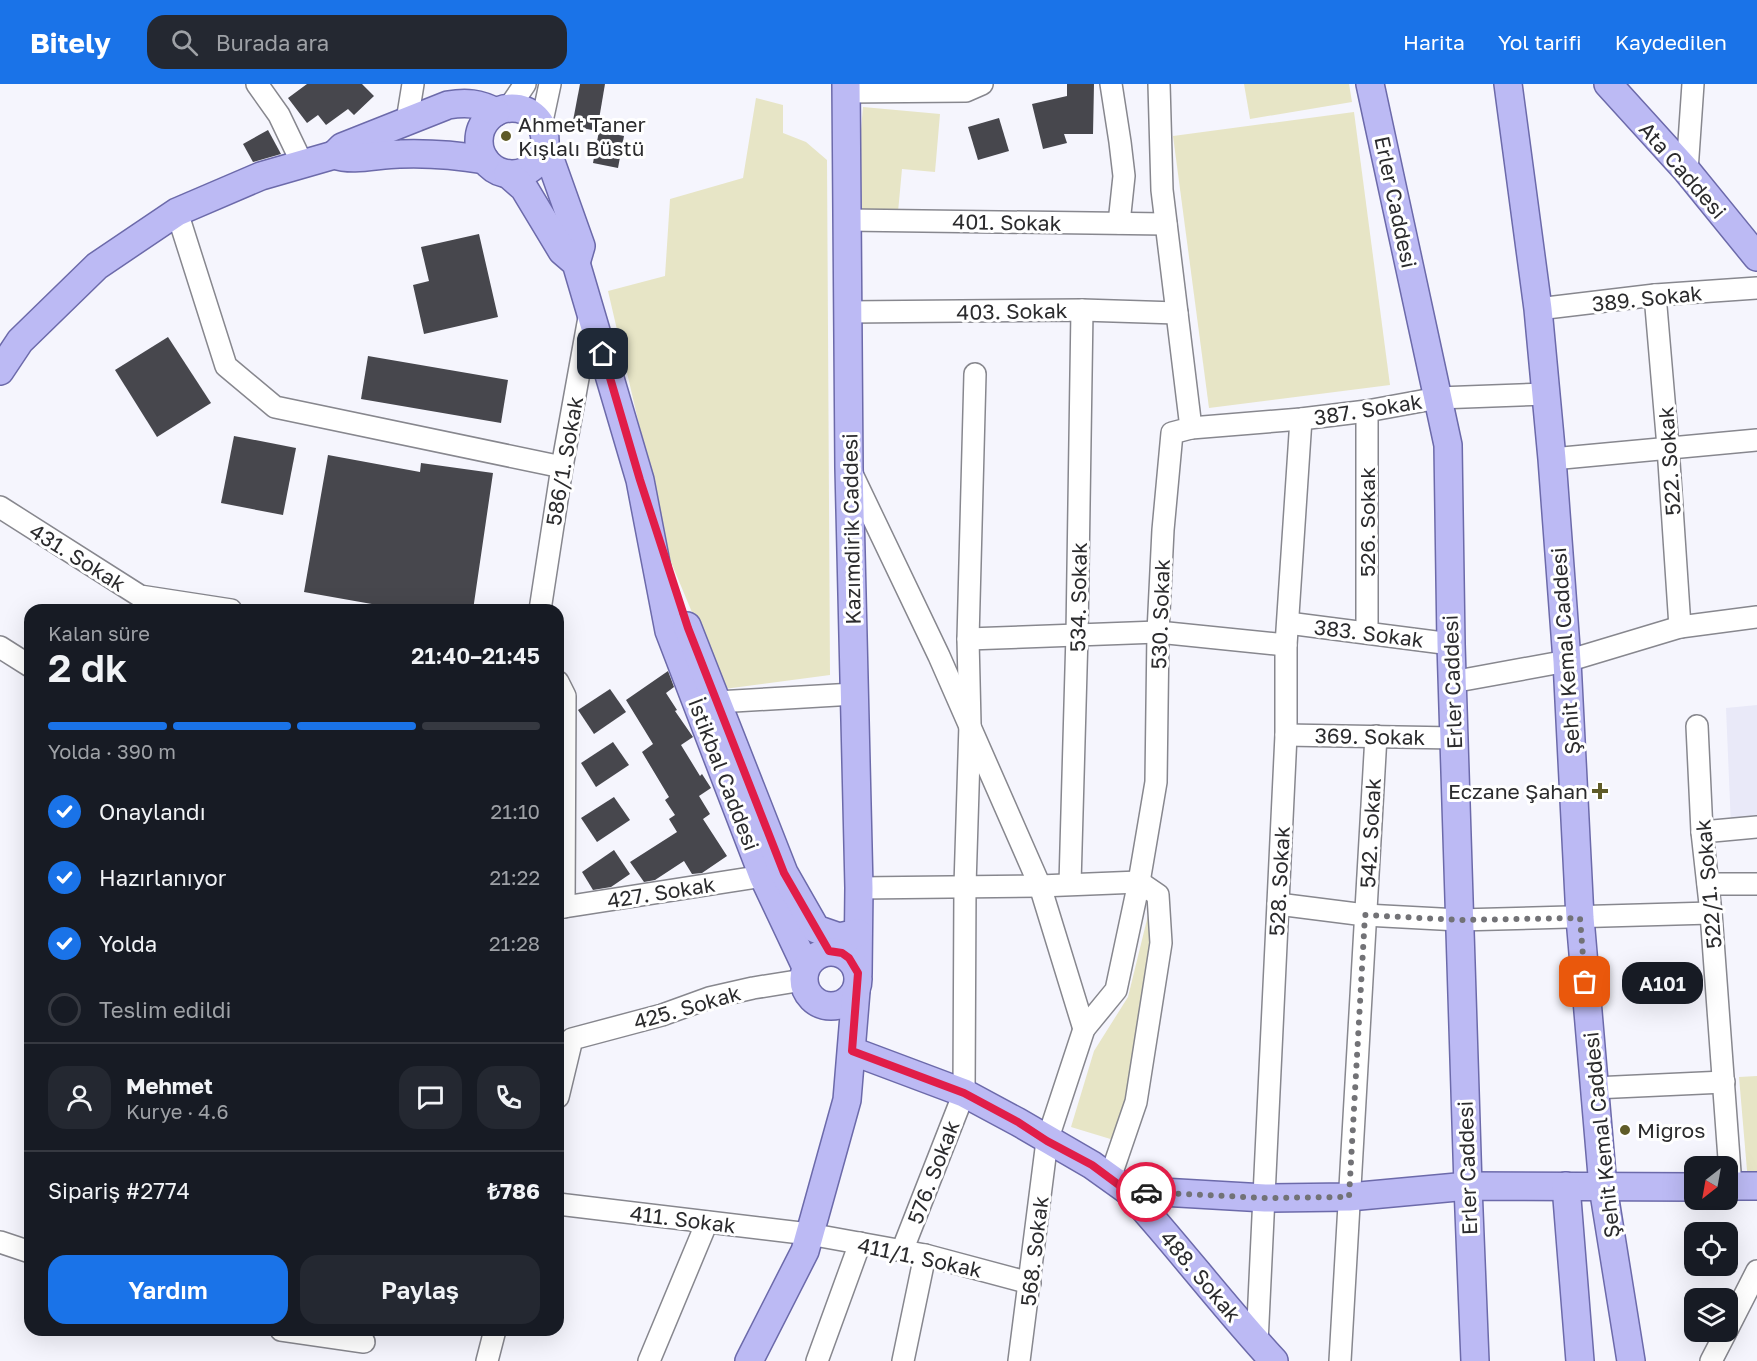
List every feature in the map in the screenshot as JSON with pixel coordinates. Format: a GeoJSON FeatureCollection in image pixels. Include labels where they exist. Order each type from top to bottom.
{"type":"FeatureCollection","features":[{"type":"Feature","properties":{"kind":"main road","name":"Erler Caddesi"},"geometry":{"type":"LineString","coordinates":[[1370,84],[1448,446],[1450,644],[1475,1361]]}},
{"type":"Feature","properties":{"kind":"main road","name":"Şehit Kemal Caddesi"},"geometry":{"type":"LineString","coordinates":[[1508,84],[1538,309],[1552,459],[1567,661],[1580,918],[1603,1187],[1631,1361]]}},
{"type":"Feature","properties":{"kind":"main road","name":"Ata Caddesi"},"geometry":{"type":"LineString","coordinates":[[1608,84],[1687,171],[1757,257]]}},
{"type":"Feature","properties":{"kind":"main road","name":"Kazımdirik Caddesi"},"geometry":{"type":"LineString","coordinates":[[748,1361],[805,1251],[847,1100],[852,1051],[857,982],[859,888],[849,468],[846,88]]}},
{"type":"Feature","properties":{"kind":"main road"},"geometry":{"type":"LineString","coordinates":[[0,371],[20,341],[97,266],[177,212],[261,176],[334,155],[342,147],[448,105],[465,102],[502,110],[516,108],[534,117],[543,135],[540,158],[532,167],[522,172],[508,174],[492,167],[485,160],[480,150],[481,130],[486,121],[502,110]]}},
{"type":"Feature","properties":{"kind":"main road","name":"İstikbal Caddesi"},"geometry":{"type":"LineString","coordinates":[[543,135],[581,246],[576,263],[640,480],[669,631],[764,876],[809,983],[852,1051]]}},
{"type":"Feature","properties":{"kind":"main road"},"geometry":{"type":"LineString","coordinates":[[334,155],[345,159],[399,154],[454,154],[485,160]]}},
{"type":"Feature","properties":{"kind":"main road","name":"İstikbal Caddesi"},"geometry":{"type":"LineString","coordinates":[[508,174],[524,188],[562,251],[576,263]]}},
{"type":"Feature","properties":{"kind":"main road"},"geometry":{"type":"LineString","coordinates":[[640,480],[688,628],[784,873],[822,940],[849,958],[857,982],[851,999],[834,1007],[825,1006],[809,983],[822,940]]}},
{"type":"Feature","properties":{"kind":"main road"},"geometry":{"type":"LineString","coordinates":[[822,940],[858,933]]}},
{"type":"Feature","properties":{"kind":"main road","name":"488. Sokak"},"geometry":{"type":"LineString","coordinates":[[852,1051],[964,1093],[1092,1165],[1119,1184],[1166,1232],[1226,1308],[1266,1352]]}},
{"type":"Feature","properties":{"kind":"main road"},"geometry":{"type":"LineString","coordinates":[[1119,1184],[1265,1198],[1349,1197],[1468,1186],[1684,1187]]}},
{"type":"Feature","properties":{"kind":"main road"},"geometry":{"type":"LineString","coordinates":[[1566,1186],[1580,1361]]}},
{"type":"Feature","properties":{"kind":"street"},"geometry":{"type":"LineString","coordinates":[[257,84],[279,115],[303,163]]}},
{"type":"Feature","properties":{"kind":"street"},"geometry":{"type":"LineString","coordinates":[[407,121],[413,84]]}},
{"type":"Feature","properties":{"kind":"street"},"geometry":{"type":"LineString","coordinates":[[502,110],[525,84]]}},
{"type":"Feature","properties":{"kind":"street"},"geometry":{"type":"LineString","coordinates":[[543,135],[550,84]]}},
{"type":"Feature","properties":{"kind":"street"},"geometry":{"type":"LineString","coordinates":[[846,88],[966,91],[982,84]]}},
{"type":"Feature","properties":{"kind":"street"},"geometry":{"type":"LineString","coordinates":[[1111,84],[1124,176],[1119,223]]}},
{"type":"Feature","properties":{"kind":"street"},"geometry":{"type":"LineString","coordinates":[[1159,84],[1162,190],[1191,428]]}},
{"type":"Feature","properties":{"kind":"street"},"geometry":{"type":"LineString","coordinates":[[1687,171],[1693,84]]}},
{"type":"Feature","properties":{"kind":"street"},"geometry":{"type":"LineString","coordinates":[[177,212],[226,366],[274,407],[562,467]]}},
{"type":"Feature","properties":{"kind":"street","name":"401. Sokak"},"geometry":{"type":"LineString","coordinates":[[848,220],[1166,224]]}},
{"type":"Feature","properties":{"kind":"street","name":"389. Sokak"},"geometry":{"type":"LineString","coordinates":[[1538,309],[1655,295],[1757,288]]}},
{"type":"Feature","properties":{"kind":"street","name":"522. Sokak"},"geometry":{"type":"LineString","coordinates":[[1655,295],[1680,627]]}},
{"type":"Feature","properties":{"kind":"street","name":"403. Sokak"},"geometry":{"type":"LineString","coordinates":[[848,312],[1082,310],[1177,313]]}},
{"type":"Feature","properties":{"kind":"street","name":"534. Sokak"},"geometry":{"type":"LineString","coordinates":[[1070,884],[1082,310]]}},
{"type":"Feature","properties":{"kind":"street","name":"586/1. Sokak"},"geometry":{"type":"LineString","coordinates":[[541,604],[562,467],[590,312]]}},
{"type":"Feature","properties":{"kind":"street"},"geometry":{"type":"LineString","coordinates":[[964,1093],[965,886],[970,724],[968,639],[975,374]]}},
{"type":"Feature","properties":{"kind":"street","name":"387. Sokak"},"geometry":{"type":"LineString","coordinates":[[1191,428],[1367,411],[1438,398],[1546,394]]}},
{"type":"Feature","properties":{"kind":"street","name":"526. Sokak"},"geometry":{"type":"LineString","coordinates":[[1367,411],[1367,633]]}},
{"type":"Feature","properties":{"kind":"street","name":"528. Sokak"},"geometry":{"type":"LineString","coordinates":[[1266,1352],[1265,1198],[1286,735],[1286,645],[1301,419]]}},
{"type":"Feature","properties":{"kind":"street","name":"530. Sokak"},"geometry":{"type":"LineString","coordinates":[[1047,1141],[1084,1029],[1116,990],[1139,882],[1156,782],[1158,632],[1163,530],[1172,433],[1191,428]]}},
{"type":"Feature","properties":{"kind":"street"},"geometry":{"type":"LineString","coordinates":[[1552,459],[1757,440]]}},
{"type":"Feature","properties":{"kind":"street"},"geometry":{"type":"LineString","coordinates":[[849,468],[970,724],[1040,886],[1084,1029]]}},
{"type":"Feature","properties":{"kind":"street","name":"431. Sokak"},"geometry":{"type":"LineString","coordinates":[[0,507],[140,596],[192,604]]}},
{"type":"Feature","properties":{"kind":"street"},"geometry":{"type":"LineString","coordinates":[[1452,682],[1567,661],[1680,627],[1757,617]]}},
{"type":"Feature","properties":{"kind":"street","name":"383. Sokak"},"geometry":{"type":"LineString","coordinates":[[1288,623],[1450,644]]}},
{"type":"Feature","properties":{"kind":"street"},"geometry":{"type":"LineString","coordinates":[[968,639],[1158,632],[1286,645]]}},
{"type":"Feature","properties":{"kind":"street"},"geometry":{"type":"LineString","coordinates":[[0,647],[24,662]]}},
{"type":"Feature","properties":{"kind":"street"},"geometry":{"type":"LineString","coordinates":[[564,694],[564,749]]}},
{"type":"Feature","properties":{"kind":"street"},"geometry":{"type":"LineString","coordinates":[[717,702],[854,694]]}},
{"type":"Feature","properties":{"kind":"street","name":"522/1. Sokak"},"geometry":{"type":"LineString","coordinates":[[1697,726],[1702,832],[1711,913],[1724,1082],[1739,1186]]}},
{"type":"Feature","properties":{"kind":"street","name":"369. Sokak"},"geometry":{"type":"LineString","coordinates":[[1286,735],[1454,738]]}},
{"type":"Feature","properties":{"kind":"street","name":"542. Sokak"},"geometry":{"type":"LineString","coordinates":[[1340,1361],[1376,736]]}},
{"type":"Feature","properties":{"kind":"street"},"geometry":{"type":"LineString","coordinates":[[1702,832],[1757,827]]}},
{"type":"Feature","properties":{"kind":"street","name":"427. Sokak"},"geometry":{"type":"LineString","coordinates":[[564,907],[764,876]]}},
{"type":"Feature","properties":{"kind":"street"},"geometry":{"type":"LineString","coordinates":[[859,888],[1040,886],[1139,882],[1158,895],[1161,943],[1136,1102],[1119,1184]]}},
{"type":"Feature","properties":{"kind":"street"},"geometry":{"type":"LineString","coordinates":[[1708,884],[1757,884]]}},
{"type":"Feature","properties":{"kind":"street"},"geometry":{"type":"LineString","coordinates":[[1278,904],[1365,915],[1459,920],[1711,913]]}},
{"type":"Feature","properties":{"kind":"street","name":"425. Sokak"},"geometry":{"type":"LineString","coordinates":[[564,1064],[572,1039],[662,1015],[709,998],[753,988],[809,983]]}},
{"type":"Feature","properties":{"kind":"street"},"geometry":{"type":"LineString","coordinates":[[1594,1088],[1724,1082]]}},
{"type":"Feature","properties":{"kind":"street","name":"576. Sokak"},"geometry":{"type":"LineString","coordinates":[[902,1251],[964,1093]]}},
{"type":"Feature","properties":{"kind":"street","name":"568. Sokak"},"geometry":{"type":"LineString","coordinates":[[1019,1361],[1047,1141]]}},
{"type":"Feature","properties":{"kind":"street","name":"411. Sokak"},"geometry":{"type":"LineString","coordinates":[[564,1205],[809,1234]]}},
{"type":"Feature","properties":{"kind":"street"},"geometry":{"type":"LineString","coordinates":[[650,1361],[706,1222]]}},
{"type":"Feature","properties":{"kind":"street","name":"411/1. Sokak"},"geometry":{"type":"LineString","coordinates":[[809,1234],[925,1255],[1030,1283]]}},
{"type":"Feature","properties":{"kind":"street"},"geometry":{"type":"LineString","coordinates":[[0,1242],[24,1250]]}},
{"type":"Feature","properties":{"kind":"street"},"geometry":{"type":"LineString","coordinates":[[817,1361],[860,1243]]}},
{"type":"Feature","properties":{"kind":"street","name":"576. Sokak"},"geometry":{"type":"LineString","coordinates":[[903,1361],[925,1255]]}},
{"type":"Feature","properties":{"kind":"street"},"geometry":{"type":"LineString","coordinates":[[1738,1308],[1757,1271]]}},
{"type":"Feature","properties":{"kind":"street"},"geometry":{"type":"LineString","coordinates":[[314,1336],[363,1345]]}},
{"type":"Feature","properties":{"kind":"street"},"geometry":{"type":"LineString","coordinates":[[487,1361],[493,1336]]}},
{"type":"Feature","properties":{"kind":"street"},"geometry":{"type":"LineString","coordinates":[[1711,1361],[1721,1342]]}},
{"type":"Feature","properties":{"kind":"shaded area"},"geometry":{"type":"Polygon","coordinates":[[[1244,84],[1349,84],[1352,102],[1250,119],[1244,84]]]}},
{"type":"Feature","properties":{"kind":"shaded area"},"geometry":{"type":"Polygon","coordinates":[[[756,98],[783,105],[783,133],[806,142],[827,160],[830,675],[724,689],[671,562],[608,291],[665,276],[670,199],[743,178],[756,98]]]}},
{"type":"Feature","properties":{"kind":"shaded area"},"geometry":{"type":"Polygon","coordinates":[[[863,107],[940,114],[935,172],[902,169],[898,212],[854,208],[863,107]]]}},
{"type":"Feature","properties":{"kind":"shaded area"},"geometry":{"type":"Polygon","coordinates":[[[1354,112],[1390,385],[1209,408],[1173,136],[1354,112]]]}},
{"type":"Feature","properties":{"kind":"shaded area"},"geometry":{"type":"Polygon","coordinates":[[[1757,705],[1757,824],[1731,826],[1726,708],[1757,705]]]}},
{"type":"Feature","properties":{"kind":"shaded area"},"geometry":{"type":"Polygon","coordinates":[[[1152,899],[1156,900],[1148,1000],[1117,1141],[1071,1127],[1094,1051],[1128,997],[1152,899]]]}},
{"type":"Feature","properties":{"kind":"shaded area"},"geometry":{"type":"Polygon","coordinates":[[[1757,1076],[1757,1182],[1748,1182],[1739,1077],[1757,1076]]]}},
{"type":"Feature","properties":{"kind":"building"},"geometry":{"type":"Polygon","coordinates":[[[307,84],[362,84],[374,96],[354,115],[348,109],[326,125],[318,115],[307,123],[288,98],[307,84]]]}},
{"type":"Feature","properties":{"kind":"building"},"geometry":{"type":"Polygon","coordinates":[[[580,84],[605,84],[597,131],[572,126],[580,84]]]}},
{"type":"Feature","properties":{"kind":"building"},"geometry":{"type":"Polygon","coordinates":[[[1067,84],[1094,84],[1093,134],[1064,134],[1067,143],[1043,149],[1032,104],[1067,96],[1067,84]]]}},
{"type":"Feature","properties":{"kind":"building"},"geometry":{"type":"Polygon","coordinates":[[[999,118],[1009,151],[978,160],[968,127],[999,118]]]}},
{"type":"Feature","properties":{"kind":"building"},"geometry":{"type":"Polygon","coordinates":[[[268,130],[281,154],[253,162],[243,144],[268,130]]]}},
{"type":"Feature","properties":{"kind":"building"},"geometry":{"type":"Polygon","coordinates":[[[599,131],[624,136],[618,168],[593,163],[599,131]]]}},
{"type":"Feature","properties":{"kind":"building"},"geometry":{"type":"Polygon","coordinates":[[[479,234],[498,317],[424,334],[413,285],[429,281],[421,247],[479,234]]]}},
{"type":"Feature","properties":{"kind":"building"},"geometry":{"type":"Polygon","coordinates":[[[168,337],[211,403],[157,437],[115,370],[168,337]]]}},
{"type":"Feature","properties":{"kind":"building"},"geometry":{"type":"Polygon","coordinates":[[[368,356],[508,380],[501,423],[361,399],[368,356]]]}},
{"type":"Feature","properties":{"kind":"building"},"geometry":{"type":"Polygon","coordinates":[[[234,436],[296,448],[283,515],[221,503],[234,436]]]}},
{"type":"Feature","properties":{"kind":"building"},"geometry":{"type":"Polygon","coordinates":[[[328,455],[420,472],[421,463],[493,473],[474,604],[372,604],[304,592],[328,455]]]}},
{"type":"Feature","properties":{"kind":"building"},"geometry":{"type":"Polygon","coordinates":[[[668,671],[674,687],[666,693],[693,737],[681,745],[700,776],[702,774],[711,788],[699,796],[710,814],[703,819],[727,856],[702,873],[692,874],[684,861],[655,880],[644,882],[630,862],[677,832],[669,819],[675,815],[665,800],[669,797],[642,752],[653,744],[626,700],[668,671]]]}},
{"type":"Feature","properties":{"kind":"building"},"geometry":{"type":"Polygon","coordinates":[[[610,689],[626,712],[594,734],[578,710],[610,689]]]}},
{"type":"Feature","properties":{"kind":"building"},"geometry":{"type":"Polygon","coordinates":[[[613,742],[629,765],[596,787],[581,763],[613,742]]]}},
{"type":"Feature","properties":{"kind":"building"},"geometry":{"type":"Polygon","coordinates":[[[614,797],[630,820],[597,842],[581,818],[614,797]]]}},
{"type":"Feature","properties":{"kind":"building"},"geometry":{"type":"Polygon","coordinates":[[[614,850],[630,874],[611,887],[593,890],[582,872],[614,850]]]}},
{"type":"Feature","properties":{"kind":"way so far"},"geometry":{"type":"LineString","coordinates":[[1146,1192],[1265,1198],[1349,1197],[1365,915],[1459,920],[1580,918],[1585,982]]}},
{"type":"Feature","properties":{"kind":"place","name":"Ahmet Taner Kışlalı Büstü"},"geometry":{"type":"Point","coordinates":[506,136]}},
{"type":"Feature","properties":{"kind":"place","name":"Eczane Şahan"},"geometry":{"type":"Point","coordinates":[1600,791]}},
{"type":"Feature","properties":{"kind":"place","name":"A101"},"geometry":{"type":"Point","coordinates":[1585,982]}},
{"type":"Feature","properties":{"kind":"place","name":"Migros"},"geometry":{"type":"Point","coordinates":[1625,1130]}},
{"type":"Feature","properties":{"kind":"route"},"geometry":{"type":"LineString","coordinates":[[603,354],[640,480],[688,628],[784,873],[829,951],[842,953],[849,958],[858,973],[852,1051],[964,1093],[1092,1165],[1127,1191],[1146,1192]]}}]}
